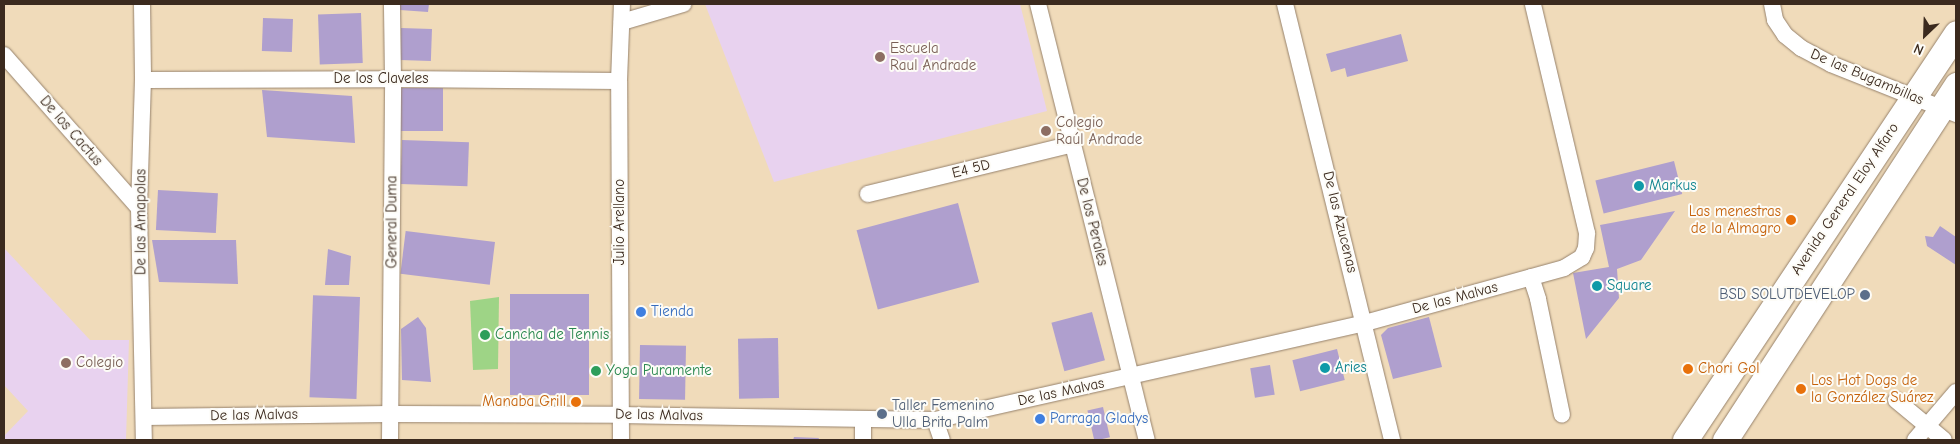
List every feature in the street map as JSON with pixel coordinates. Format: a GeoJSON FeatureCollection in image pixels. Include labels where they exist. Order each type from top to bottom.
{"type":"FeatureCollection","features":[{"type":"Feature","properties":{"kind":"main road","name":"Avenida General Eloy Alfaro"},"geometry":{"type":"LineString","coordinates":[[1686,440],[1956,33]]}},
{"type":"Feature","properties":{"kind":"main road","name":"Avenida General Eloy Alfaro"},"geometry":{"type":"LineString","coordinates":[[1725,440],[1948,111],[1956,85]]}},
{"type":"Feature","properties":{"kind":"street","name":"De las Amapolas"},"geometry":{"type":"LineString","coordinates":[[142,4],[143,80],[139,208],[144,440]]}},
{"type":"Feature","properties":{"kind":"street","name":"General Duma"},"geometry":{"type":"LineString","coordinates":[[390,440],[392,4]]}},
{"type":"Feature","properties":{"kind":"street","name":"Julio Arellano"},"geometry":{"type":"LineString","coordinates":[[621,440],[619,81],[622,4]]}},
{"type":"Feature","properties":{"kind":"street"},"geometry":{"type":"LineString","coordinates":[[622,22],[683,4]]}},
{"type":"Feature","properties":{"kind":"street","name":"De los Perales"},"geometry":{"type":"LineString","coordinates":[[1038,4],[1132,376],[1146,440]]}},
{"type":"Feature","properties":{"kind":"street","name":"De las Azucenas"},"geometry":{"type":"LineString","coordinates":[[1285,4],[1365,323],[1392,440]]}},
{"type":"Feature","properties":{"kind":"street","name":"De las Malvas"},"geometry":{"type":"LineString","coordinates":[[144,417],[622,414],[935,420],[1365,323],[1564,268],[1582,257],[1586,248],[1587,234],[1532,4]]}},
{"type":"Feature","properties":{"kind":"street","name":"De las Bugambillas"},"geometry":{"type":"LineString","coordinates":[[1772,4],[1775,20],[1785,35],[1801,48],[1831,64],[1948,111]]}},
{"type":"Feature","properties":{"kind":"street","name":"De los Cactus"},"geometry":{"type":"LineString","coordinates":[[7,64],[139,208]]}},
{"type":"Feature","properties":{"kind":"street","name":"De los Claveles"},"geometry":{"type":"LineString","coordinates":[[143,80],[393,79],[619,81]]}},
{"type":"Feature","properties":{"kind":"street","name":"E4 5D"},"geometry":{"type":"LineString","coordinates":[[868,194],[1073,144]]}},
{"type":"Feature","properties":{"kind":"street"},"geometry":{"type":"LineString","coordinates":[[1531,277],[1562,415]]}},
{"type":"Feature","properties":{"kind":"street"},"geometry":{"type":"LineString","coordinates":[[1916,440],[1926,425],[1956,392]]}},
{"type":"Feature","properties":{"kind":"street"},"geometry":{"type":"LineString","coordinates":[[1896,400],[1944,440]]}},
{"type":"Feature","properties":{"kind":"street"},"geometry":{"type":"LineString","coordinates":[[863,419],[863,440]]}},
{"type":"Feature","properties":{"kind":"street"},"geometry":{"type":"LineString","coordinates":[[935,420],[942,440]]}},
{"type":"Feature","properties":{"kind":"shaded area","name":"Escuela Raul Andrade"},"geometry":{"type":"Polygon","coordinates":[[[705,4],[1020,4],[1047,111],[774,182],[705,4]]]}},
{"type":"Feature","properties":{"kind":"shaded area","name":"Colegio"},"geometry":{"type":"Polygon","coordinates":[[[4,248],[90,340],[129,340],[126,440],[4,440],[4,436],[28,411],[4,385],[4,248]]]}},
{"type":"Feature","properties":{"kind":"green space","name":"Cancha de Tennis"},"geometry":{"type":"Polygon","coordinates":[[[499,297],[498,369],[473,370],[470,301],[499,297]]]}},
{"type":"Feature","properties":{"kind":"building"},"geometry":{"type":"Polygon","coordinates":[[[400,4],[429,4],[428,12],[400,10],[400,4]]]}},
{"type":"Feature","properties":{"kind":"building"},"geometry":{"type":"Polygon","coordinates":[[[361,13],[363,63],[320,64],[318,15],[361,13]]]}},
{"type":"Feature","properties":{"kind":"building"},"geometry":{"type":"Polygon","coordinates":[[[263,18],[293,19],[292,52],[262,51],[263,18]]]}},
{"type":"Feature","properties":{"kind":"building"},"geometry":{"type":"Polygon","coordinates":[[[401,28],[432,29],[431,61],[400,60],[401,28]]]}},
{"type":"Feature","properties":{"kind":"building"},"geometry":{"type":"Polygon","coordinates":[[[1401,34],[1408,61],[1347,77],[1345,68],[1331,72],[1326,54],[1401,34]]]}},
{"type":"Feature","properties":{"kind":"building"},"geometry":{"type":"Polygon","coordinates":[[[399,88],[443,88],[443,131],[399,131],[399,88]]]}},
{"type":"Feature","properties":{"kind":"building"},"geometry":{"type":"Polygon","coordinates":[[[262,90],[352,96],[355,143],[267,137],[262,90]]]}},
{"type":"Feature","properties":{"kind":"building"},"geometry":{"type":"Polygon","coordinates":[[[402,140],[469,142],[467,186],[400,184],[402,140]]]}},
{"type":"Feature","properties":{"kind":"building","name":"Markus"},"geometry":{"type":"Polygon","coordinates":[[[1674,161],[1682,194],[1604,214],[1595,181],[1674,161]]]}},
{"type":"Feature","properties":{"kind":"building"},"geometry":{"type":"Polygon","coordinates":[[[158,190],[218,193],[216,233],[156,230],[158,190]]]}},
{"type":"Feature","properties":{"kind":"building"},"geometry":{"type":"Polygon","coordinates":[[[958,203],[979,282],[878,309],[857,230],[958,203]]]}},
{"type":"Feature","properties":{"kind":"building","name":"Square"},"geometry":{"type":"Polygon","coordinates":[[[1675,211],[1641,260],[1617,269],[1619,298],[1586,339],[1573,273],[1609,267],[1600,225],[1675,211]]]}},
{"type":"Feature","properties":{"kind":"building"},"geometry":{"type":"Polygon","coordinates":[[[1940,226],[1956,237],[1956,265],[1927,246],[1925,236],[1933,237],[1940,226]]]}},
{"type":"Feature","properties":{"kind":"building"},"geometry":{"type":"Polygon","coordinates":[[[406,231],[495,242],[490,285],[400,274],[406,231]]]}},
{"type":"Feature","properties":{"kind":"building"},"geometry":{"type":"Polygon","coordinates":[[[152,240],[236,240],[238,284],[159,282],[152,240]]]}},
{"type":"Feature","properties":{"kind":"building"},"geometry":{"type":"Polygon","coordinates":[[[328,249],[351,256],[349,285],[325,285],[328,249]]]}},
{"type":"Feature","properties":{"kind":"building"},"geometry":{"type":"Polygon","coordinates":[[[510,294],[589,294],[589,395],[510,395],[510,294]]]}},
{"type":"Feature","properties":{"kind":"building"},"geometry":{"type":"Polygon","coordinates":[[[313,295],[360,297],[356,399],[309,397],[313,295]]]}},
{"type":"Feature","properties":{"kind":"building"},"geometry":{"type":"Polygon","coordinates":[[[1092,312],[1105,360],[1064,371],[1051,323],[1092,312]]]}},
{"type":"Feature","properties":{"kind":"building"},"geometry":{"type":"Polygon","coordinates":[[[418,317],[426,328],[431,382],[402,380],[401,329],[418,317]]]}},
{"type":"Feature","properties":{"kind":"building"},"geometry":{"type":"Polygon","coordinates":[[[1429,317],[1442,367],[1393,379],[1381,335],[1388,328],[1429,317]]]}},
{"type":"Feature","properties":{"kind":"building"},"geometry":{"type":"Polygon","coordinates":[[[778,338],[779,398],[739,399],[738,339],[778,338]]]}},
{"type":"Feature","properties":{"kind":"building"},"geometry":{"type":"Polygon","coordinates":[[[640,345],[686,346],[685,400],[639,399],[640,345]]]}},
{"type":"Feature","properties":{"kind":"building","name":"Aries"},"geometry":{"type":"Polygon","coordinates":[[[1337,349],[1345,380],[1300,391],[1292,360],[1337,349]]]}},
{"type":"Feature","properties":{"kind":"building"},"geometry":{"type":"Polygon","coordinates":[[[1270,365],[1275,395],[1255,398],[1250,368],[1270,365]]]}},
{"type":"Feature","properties":{"kind":"building"},"geometry":{"type":"Polygon","coordinates":[[[1103,407],[1110,437],[1094,440],[1087,411],[1103,407]]]}},
{"type":"Feature","properties":{"kind":"building"},"geometry":{"type":"Polygon","coordinates":[[[794,437],[819,438],[818,440],[793,440],[794,437]]]}},
{"type":"Feature","properties":{"kind":"place","name":"Escuela Raul Andrade"},"geometry":{"type":"Point","coordinates":[880,57]}},
{"type":"Feature","properties":{"kind":"place","name":"Colegio Raúl Andrade"},"geometry":{"type":"Point","coordinates":[1046,131]}},
{"type":"Feature","properties":{"kind":"place","name":"Markus"},"geometry":{"type":"Point","coordinates":[1639,186]}},
{"type":"Feature","properties":{"kind":"place","name":"Las menestras de la Almagro"},"geometry":{"type":"Point","coordinates":[1791,220]}},
{"type":"Feature","properties":{"kind":"place","name":"Square"},"geometry":{"type":"Point","coordinates":[1597,286]}},
{"type":"Feature","properties":{"kind":"place","name":"BSD SOLUTDEVELOP"},"geometry":{"type":"Point","coordinates":[1865,295]}},
{"type":"Feature","properties":{"kind":"place","name":"Tienda"},"geometry":{"type":"Point","coordinates":[641,312]}},
{"type":"Feature","properties":{"kind":"place","name":"Cancha de Tennis"},"geometry":{"type":"Point","coordinates":[485,335]}},
{"type":"Feature","properties":{"kind":"place","name":"Colegio"},"geometry":{"type":"Point","coordinates":[66,363]}},
{"type":"Feature","properties":{"kind":"place","name":"Aries"},"geometry":{"type":"Point","coordinates":[1325,368]}},
{"type":"Feature","properties":{"kind":"place","name":"Chori Gol"},"geometry":{"type":"Point","coordinates":[1688,369]}},
{"type":"Feature","properties":{"kind":"place","name":"Yoga Puramente"},"geometry":{"type":"Point","coordinates":[596,371]}},
{"type":"Feature","properties":{"kind":"place","name":"Los Hot Dogs de la González Suárez"},"geometry":{"type":"Point","coordinates":[1801,389]}},
{"type":"Feature","properties":{"kind":"place","name":"Manaba Grill"},"geometry":{"type":"Point","coordinates":[576,402]}},
{"type":"Feature","properties":{"kind":"place","name":"Taller Femenino Ulla Brita Palm"},"geometry":{"type":"Point","coordinates":[882,414]}},
{"type":"Feature","properties":{"kind":"place","name":"Parraga Gladys"},"geometry":{"type":"Point","coordinates":[1040,419]}}]}
